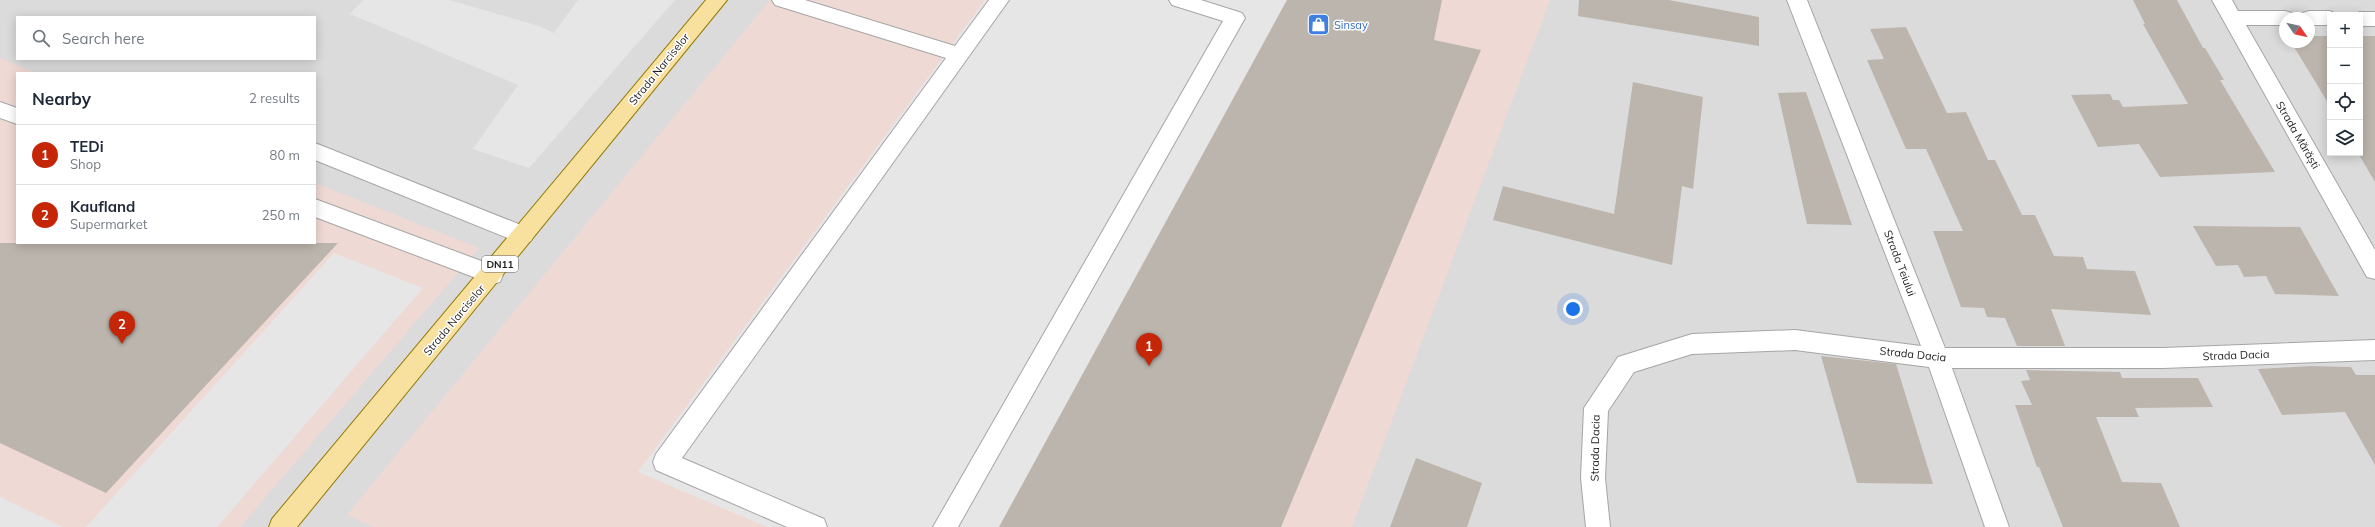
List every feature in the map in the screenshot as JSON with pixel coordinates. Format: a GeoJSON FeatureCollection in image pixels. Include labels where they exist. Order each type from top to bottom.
{"type":"FeatureCollection","features":[{"type":"Feature","properties":{"kind":"main road","name":"Strada Narciselor"},"geometry":{"type":"LineString","coordinates":[[281,527],[492,275],[523,235],[717,0]]}},
{"type":"Feature","properties":{"kind":"street"},"geometry":{"type":"LineString","coordinates":[[782,0],[959,55]]}},
{"type":"Feature","properties":{"kind":"street"},"geometry":{"type":"LineString","coordinates":[[815,527],[665,462],[999,0]]}},
{"type":"Feature","properties":{"kind":"street"},"geometry":{"type":"LineString","coordinates":[[945,527],[1235,18],[1179,0]]}},
{"type":"Feature","properties":{"kind":"street","name":"Strada Teiului"},"geometry":{"type":"LineString","coordinates":[[1797,0],[1937,358],[1997,527]]}},
{"type":"Feature","properties":{"kind":"street","name":"Strada Mărăști"},"geometry":{"type":"LineString","coordinates":[[2222,0],[2375,270]]}},
{"type":"Feature","properties":{"kind":"street"},"geometry":{"type":"LineString","coordinates":[[2232,18],[2279,18]]}},
{"type":"Feature","properties":{"kind":"street"},"geometry":{"type":"LineString","coordinates":[[2315,18],[2327,18]]}},
{"type":"Feature","properties":{"kind":"street"},"geometry":{"type":"LineString","coordinates":[[2363,19],[2375,19]]}},
{"type":"Feature","properties":{"kind":"street"},"geometry":{"type":"LineString","coordinates":[[0,110],[16,116]]}},
{"type":"Feature","properties":{"kind":"street"},"geometry":{"type":"LineString","coordinates":[[316,152],[523,235]]}},
{"type":"Feature","properties":{"kind":"street"},"geometry":{"type":"LineString","coordinates":[[316,208],[492,275]]}},
{"type":"Feature","properties":{"kind":"street","name":"Strada Dacia"},"geometry":{"type":"LineString","coordinates":[[1598,527],[1593,478],[1596,408],[1626,364],[1692,344],[1795,340],[1937,358],[2163,358],[2375,350]]}},
{"type":"Feature","properties":{"kind":"shaded area"},"geometry":{"type":"Polygon","coordinates":[[[0,0],[2375,0],[2375,527],[0,527],[0,0]]]}},
{"type":"Feature","properties":{"kind":"shaded area"},"geometry":{"type":"Polygon","coordinates":[[[363,0],[449,0],[539,26],[554,33],[578,0],[675,0],[529,168],[473,149],[518,85],[350,14],[363,0]]]}},
{"type":"Feature","properties":{"kind":"shaded area"},"geometry":{"type":"Polygon","coordinates":[[[770,0],[1550,0],[1352,527],[373,527],[347,515],[770,0]]]}},
{"type":"Feature","properties":{"kind":"shaded area"},"geometry":{"type":"Polygon","coordinates":[[[985,0],[1287,0],[999,527],[767,527],[638,472],[985,0]]]}},
{"type":"Feature","properties":{"kind":"shaded area"},"geometry":{"type":"Polygon","coordinates":[[[0,58],[35,72],[16,72],[16,244],[316,244],[316,183],[479,248],[240,527],[0,527],[0,58]]]}},
{"type":"Feature","properties":{"kind":"shaded area"},"geometry":{"type":"Polygon","coordinates":[[[334,253],[423,288],[217,527],[86,527],[334,253]]]}},
{"type":"Feature","properties":{"kind":"shaded area"},"geometry":{"type":"Polygon","coordinates":[[[0,497],[63,527],[0,527],[0,497]]]}},
{"type":"Feature","properties":{"kind":"building"},"geometry":{"type":"Polygon","coordinates":[[[1287,0],[1442,0],[1434,40],[1481,50],[1281,527],[999,527],[1287,0]]]}},
{"type":"Feature","properties":{"kind":"building"},"geometry":{"type":"Polygon","coordinates":[[[1579,0],[1669,0],[1759,17],[1759,46],[1578,16],[1579,0]]]}},
{"type":"Feature","properties":{"kind":"building"},"geometry":{"type":"Polygon","coordinates":[[[2133,0],[2177,0],[2203,48],[2205,48],[2224,80],[2220,80],[2275,172],[2160,177],[2139,144],[2098,147],[2071,95],[2110,94],[2113,100],[2119,100],[2123,107],[2188,104],[2143,24],[2145,24],[2133,0]]]}},
{"type":"Feature","properties":{"kind":"building"},"geometry":{"type":"Polygon","coordinates":[[[1906,27],[1947,113],[1966,112],[1988,160],[1995,160],[2022,215],[2035,215],[2054,256],[2083,257],[2087,269],[2135,271],[2151,315],[2051,309],[2065,346],[2017,346],[2005,318],[1987,317],[1984,308],[1961,307],[1933,231],[1963,231],[1926,149],[1906,149],[1867,60],[1884,59],[1870,29],[1906,27]]]}},
{"type":"Feature","properties":{"kind":"building"},"geometry":{"type":"Polygon","coordinates":[[[2315,36],[2327,36],[2327,101],[2295,48],[2315,48],[2315,36]]]}},
{"type":"Feature","properties":{"kind":"building"},"geometry":{"type":"Polygon","coordinates":[[[2363,36],[2375,36],[2375,182],[2360,156],[2363,156],[2363,36]]]}},
{"type":"Feature","properties":{"kind":"building"},"geometry":{"type":"Polygon","coordinates":[[[1633,82],[1703,97],[1693,189],[1682,186],[1672,265],[1493,220],[1503,186],[1614,214],[1633,82]]]}},
{"type":"Feature","properties":{"kind":"building"},"geometry":{"type":"Polygon","coordinates":[[[1806,92],[1852,225],[1807,224],[1778,93],[1806,92]]]}},
{"type":"Feature","properties":{"kind":"building"},"geometry":{"type":"Polygon","coordinates":[[[2193,226],[2300,227],[2339,296],[2275,294],[2266,276],[2244,277],[2238,265],[2216,266],[2193,226]]]}},
{"type":"Feature","properties":{"kind":"building"},"geometry":{"type":"Polygon","coordinates":[[[0,243],[338,243],[106,493],[0,443],[0,243]]]}},
{"type":"Feature","properties":{"kind":"building"},"geometry":{"type":"Polygon","coordinates":[[[1821,356],[1896,364],[1933,484],[1857,483],[1821,356]]]}},
{"type":"Feature","properties":{"kind":"building"},"geometry":{"type":"Polygon","coordinates":[[[2310,366],[2351,367],[2356,375],[2375,375],[2375,465],[2345,412],[2282,415],[2258,369],[2310,366]]]}},
{"type":"Feature","properties":{"kind":"building"},"geometry":{"type":"Polygon","coordinates":[[[2026,370],[2120,372],[2122,378],[2198,378],[2213,407],[2135,408],[2139,417],[2096,417],[2122,482],[2161,483],[2180,527],[2063,527],[2039,467],[2037,467],[2015,405],[2032,405],[2021,381],[2030,380],[2026,370]]]}},
{"type":"Feature","properties":{"kind":"building"},"geometry":{"type":"Polygon","coordinates":[[[1416,458],[1482,483],[1467,527],[1390,527],[1416,458]]]}},
{"type":"Feature","properties":{"kind":"place","name":"Sinsay"},"geometry":{"type":"Point","coordinates":[1318,25]}},
{"type":"Feature","properties":{"kind":"place","name":"Kaufland"},"geometry":{"type":"Point","coordinates":[122,344]}},
{"type":"Feature","properties":{"kind":"place","name":"TEDi"},"geometry":{"type":"Point","coordinates":[1149,366]}}]}
